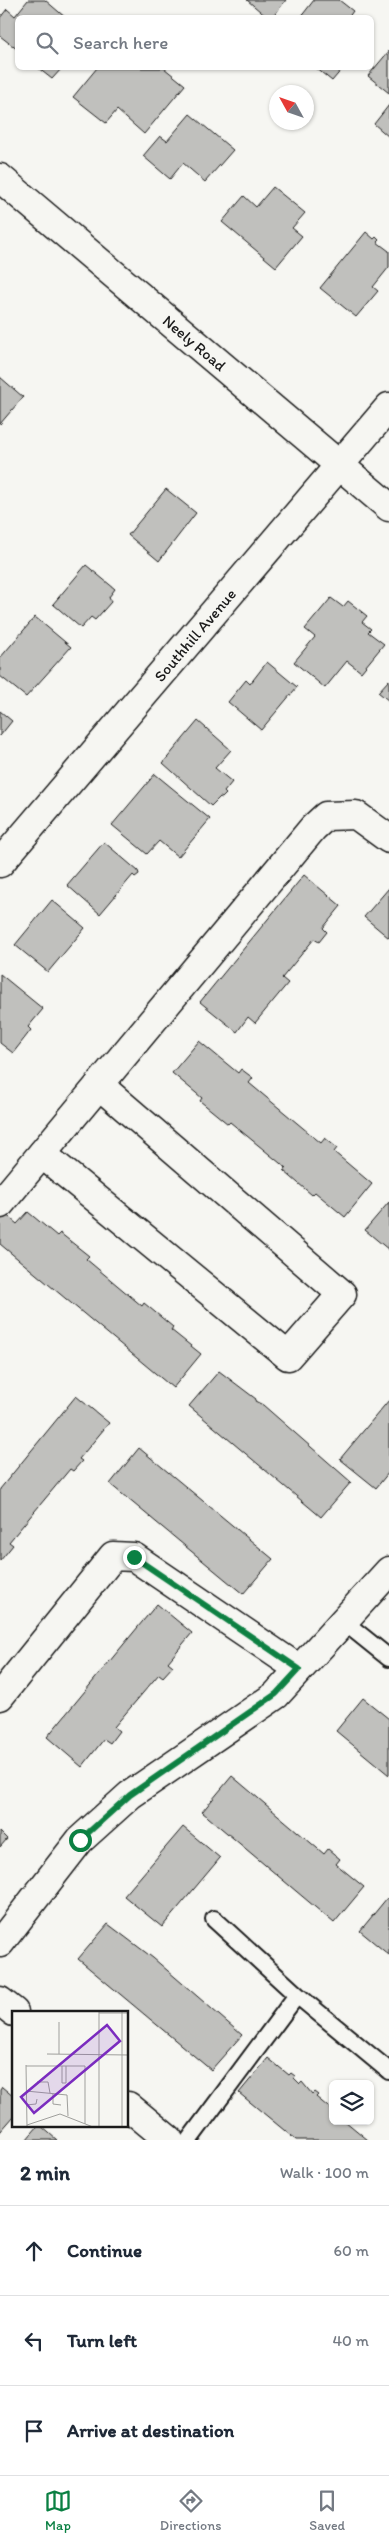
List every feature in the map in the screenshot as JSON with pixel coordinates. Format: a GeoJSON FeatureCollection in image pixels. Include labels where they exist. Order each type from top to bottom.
{"type":"FeatureCollection","features":[{"type":"Feature","properties":{"kind":"street","name":"Neely Road"},"geometry":{"type":"LineString","coordinates":[[0,178],[389,507]]}},
{"type":"Feature","properties":{"kind":"street","name":"Southhill Avenue"},"geometry":{"type":"LineString","coordinates":[[0,863],[389,407]]}},
{"type":"Feature","properties":{"kind":"street"},"geometry":{"type":"LineString","coordinates":[[0,1204],[307,836],[326,816],[356,815],[389,839]]}},
{"type":"Feature","properties":{"kind":"street"},"geometry":{"type":"LineString","coordinates":[[42,1154],[288,1356],[342,1294],[99,1085]]}},
{"type":"Feature","properties":{"kind":"street"},"geometry":{"type":"LineString","coordinates":[[0,1696],[113,1556],[134,1557],[299,1669]]}},
{"type":"Feature","properties":{"kind":"street"},"geometry":{"type":"LineString","coordinates":[[0,1943],[80,1840],[130,1795],[276,1694],[389,1571]]}},
{"type":"Feature","properties":{"kind":"street"},"geometry":{"type":"LineString","coordinates":[[0,2000],[13,2011]]}},
{"type":"Feature","properties":{"kind":"street"},"geometry":{"type":"LineString","coordinates":[[129,2107],[169,2140]]}},
{"type":"Feature","properties":{"kind":"lane"},"geometry":{"type":"LineString","coordinates":[[343,1621],[389,1658]]}},
{"type":"Feature","properties":{"kind":"lane"},"geometry":{"type":"LineString","coordinates":[[214,1919],[297,1995],[389,2071]]}},
{"type":"Feature","properties":{"kind":"lane"},"geometry":{"type":"LineString","coordinates":[[189,2140],[297,1995]]}},
{"type":"Feature","properties":{"kind":"building"},"geometry":{"type":"Polygon","coordinates":[[[28,0],[45,0],[62,15],[16,15],[28,0]]]}},
{"type":"Feature","properties":{"kind":"building"},"geometry":{"type":"Polygon","coordinates":[[[247,0],[286,0],[274,15],[264,15],[247,0]]]}},
{"type":"Feature","properties":{"kind":"building"},"geometry":{"type":"Polygon","coordinates":[[[314,0],[339,0],[353,11],[350,15],[302,15],[314,0]]]}},
{"type":"Feature","properties":{"kind":"building"},"geometry":{"type":"Polygon","coordinates":[[[7,9],[15,16],[15,48],[0,36],[0,18],[7,9]]]}},
{"type":"Feature","properties":{"kind":"building"},"geometry":{"type":"Polygon","coordinates":[[[389,51],[389,93],[368,76],[389,51]]]}},
{"type":"Feature","properties":{"kind":"building"},"geometry":{"type":"Polygon","coordinates":[[[41,70],[60,70],[52,79],[41,70]]]}},
{"type":"Feature","properties":{"kind":"building"},"geometry":{"type":"Polygon","coordinates":[[[95,70],[166,70],[185,85],[144,134],[117,110],[106,123],[73,97],[95,70]]]}},
{"type":"Feature","properties":{"kind":"building"},"geometry":{"type":"Polygon","coordinates":[[[318,70],[341,70],[332,81],[318,70]]]}},
{"type":"Feature","properties":{"kind":"building"},"geometry":{"type":"Polygon","coordinates":[[[389,105],[389,137],[374,124],[389,105]]]}},
{"type":"Feature","properties":{"kind":"building"},"geometry":{"type":"Polygon","coordinates":[[[190,114],[233,150],[205,182],[183,163],[170,179],[143,156],[160,136],[167,141],[190,114]]]}},
{"type":"Feature","properties":{"kind":"building"},"geometry":{"type":"Polygon","coordinates":[[[273,187],[305,213],[292,228],[302,236],[276,267],[222,222],[244,196],[256,207],[273,187]]]}},
{"type":"Feature","properties":{"kind":"building"},"geometry":{"type":"Polygon","coordinates":[[[366,232],[374,239],[376,237],[379,240],[377,242],[389,251],[389,267],[373,287],[378,291],[356,317],[320,288],[366,232]]]}},
{"type":"Feature","properties":{"kind":"building"},"geometry":{"type":"Polygon","coordinates":[[[0,377],[23,397],[0,424],[0,377]]]}},
{"type":"Feature","properties":{"kind":"building"},"geometry":{"type":"Polygon","coordinates":[[[166,489],[196,513],[159,561],[128,535],[166,489]]]}},
{"type":"Feature","properties":{"kind":"building"},"geometry":{"type":"Polygon","coordinates":[[[86,565],[115,589],[109,597],[111,602],[95,620],[91,617],[81,628],[53,604],[86,565]]]}},
{"type":"Feature","properties":{"kind":"building"},"geometry":{"type":"Polygon","coordinates":[[[331,598],[343,607],[348,601],[367,616],[362,622],[371,629],[368,632],[384,644],[361,672],[347,661],[325,688],[294,662],[315,637],[305,629],[331,598]]]}},
{"type":"Feature","properties":{"kind":"building"},"geometry":{"type":"Polygon","coordinates":[[[35,617],[71,647],[26,697],[0,676],[0,658],[35,617]]]}},
{"type":"Feature","properties":{"kind":"building"},"geometry":{"type":"Polygon","coordinates":[[[267,662],[297,687],[261,730],[228,702],[246,680],[250,684],[267,662]]]}},
{"type":"Feature","properties":{"kind":"building"},"geometry":{"type":"Polygon","coordinates":[[[389,680],[389,701],[378,692],[389,680]]]}},
{"type":"Feature","properties":{"kind":"building"},"geometry":{"type":"Polygon","coordinates":[[[0,711],[12,721],[0,736],[0,711]]]}},
{"type":"Feature","properties":{"kind":"building"},"geometry":{"type":"Polygon","coordinates":[[[198,721],[231,750],[215,768],[232,782],[224,792],[226,794],[211,806],[163,763],[198,721]]]}},
{"type":"Feature","properties":{"kind":"building"},"geometry":{"type":"Polygon","coordinates":[[[155,774],[210,819],[178,857],[159,841],[147,854],[112,825],[155,774]]]}},
{"type":"Feature","properties":{"kind":"building"},"geometry":{"type":"Polygon","coordinates":[[[104,842],[138,871],[139,874],[135,877],[133,875],[100,914],[67,885],[104,842]]]}},
{"type":"Feature","properties":{"kind":"building"},"geometry":{"type":"Polygon","coordinates":[[[304,875],[341,906],[323,928],[327,932],[319,942],[314,939],[282,978],[288,983],[255,1023],[248,1017],[237,1032],[200,1002],[304,875]]]}},
{"type":"Feature","properties":{"kind":"building"},"geometry":{"type":"Polygon","coordinates":[[[389,888],[389,938],[364,917],[389,888]]]}},
{"type":"Feature","properties":{"kind":"building"},"geometry":{"type":"Polygon","coordinates":[[[52,900],[85,928],[48,972],[15,945],[52,900]]]}},
{"type":"Feature","properties":{"kind":"building"},"geometry":{"type":"Polygon","coordinates":[[[0,974],[43,1009],[28,1027],[31,1030],[13,1053],[0,1043],[0,974]]]}},
{"type":"Feature","properties":{"kind":"building"},"geometry":{"type":"Polygon","coordinates":[[[199,1041],[238,1073],[241,1069],[253,1078],[249,1083],[321,1143],[325,1138],[337,1148],[334,1152],[372,1184],[345,1217],[315,1192],[312,1195],[284,1171],[286,1168],[230,1122],[228,1124],[200,1101],[202,1098],[172,1073],[199,1041]]]}},
{"type":"Feature","properties":{"kind":"building"},"geometry":{"type":"Polygon","coordinates":[[[389,1202],[389,1250],[365,1230],[389,1202]]]}},
{"type":"Feature","properties":{"kind":"building"},"geometry":{"type":"Polygon","coordinates":[[[28,1212],[57,1236],[60,1233],[89,1256],[86,1259],[142,1306],[144,1303],[173,1327],[171,1330],[201,1354],[173,1388],[0,1244],[0,1217],[4,1213],[17,1224],[28,1212]]]}},
{"type":"Feature","properties":{"kind":"building"},"geometry":{"type":"Polygon","coordinates":[[[219,1371],[256,1399],[255,1401],[263,1405],[351,1482],[321,1517],[189,1406],[219,1371]]]}},
{"type":"Feature","properties":{"kind":"building"},"geometry":{"type":"Polygon","coordinates":[[[76,1396],[109,1423],[79,1459],[82,1461],[73,1471],[70,1469],[9,1542],[13,1545],[0,1561],[0,1489],[76,1396]]]}},
{"type":"Feature","properties":{"kind":"building"},"geometry":{"type":"Polygon","coordinates":[[[389,1400],[389,1472],[376,1488],[340,1459],[389,1400]]]}},
{"type":"Feature","properties":{"kind":"building"},"geometry":{"type":"Polygon","coordinates":[[[139,1448],[273,1559],[243,1594],[110,1484],[139,1448]]]}},
{"type":"Feature","properties":{"kind":"building"},"geometry":{"type":"Polygon","coordinates":[[[157,1604],[192,1633],[168,1662],[173,1666],[163,1677],[159,1674],[114,1727],[119,1731],[110,1743],[104,1739],[82,1767],[47,1737],[157,1604]]]}},
{"type":"Feature","properties":{"kind":"building"},"geometry":{"type":"Polygon","coordinates":[[[363,1698],[389,1719],[389,1775],[336,1731],[363,1698]]]}},
{"type":"Feature","properties":{"kind":"building"},"geometry":{"type":"Polygon","coordinates":[[[232,1776],[324,1854],[328,1849],[340,1859],[336,1864],[364,1887],[334,1923],[202,1812],[232,1776]]]}},
{"type":"Feature","properties":{"kind":"building"},"geometry":{"type":"Polygon","coordinates":[[[183,1827],[220,1858],[162,1927],[124,1896],[183,1827]]]}},
{"type":"Feature","properties":{"kind":"building"},"geometry":{"type":"Polygon","coordinates":[[[0,1832],[7,1839],[0,1847],[0,1832]]]}},
{"type":"Feature","properties":{"kind":"building"},"geometry":{"type":"Polygon","coordinates":[[[387,1898],[389,1900],[389,1955],[360,1931],[387,1898]]]}},
{"type":"Feature","properties":{"kind":"building"},"geometry":{"type":"Polygon","coordinates":[[[108,1924],[153,1958],[242,2035],[211,2070],[78,1959],[108,1924]]]}},
{"type":"Feature","properties":{"kind":"building"},"geometry":{"type":"Polygon","coordinates":[[[268,2058],[289,2075],[291,2073],[295,2076],[294,2078],[300,2084],[302,2082],[312,2094],[314,2092],[318,2095],[316,2097],[329,2108],[329,2125],[350,2125],[368,2140],[296,2140],[239,2093],[268,2058]]]}},
{"type":"Feature","properties":{"kind":"building"},"geometry":{"type":"Polygon","coordinates":[[[2,2087],[12,2095],[12,2118],[0,2132],[0,2090],[2,2087]]]}},
{"type":"Feature","properties":{"kind":"building"},"geometry":{"type":"Polygon","coordinates":[[[36,2128],[43,2128],[57,2140],[26,2140],[36,2128]]]}},
{"type":"Feature","properties":{"kind":"route"},"geometry":{"type":"LineString","coordinates":[[80,1840],[130,1795],[276,1694],[299,1669],[134,1557]]}}]}
